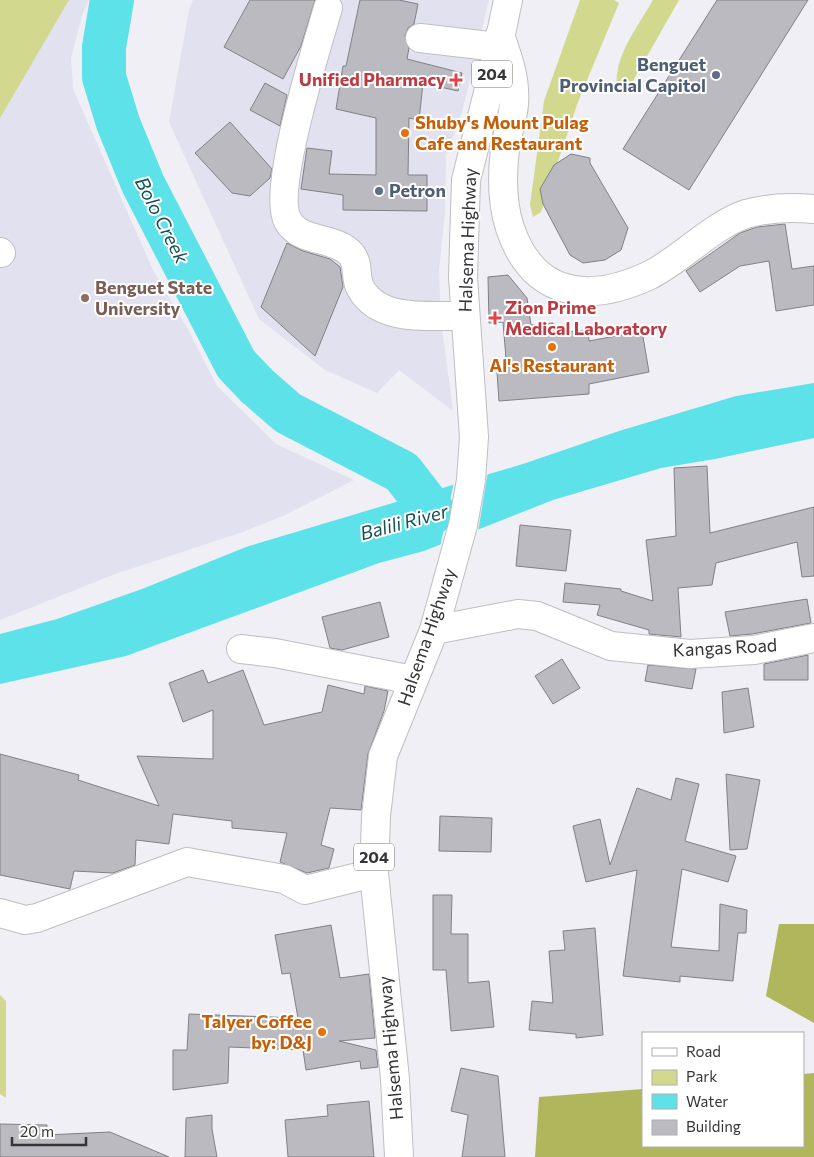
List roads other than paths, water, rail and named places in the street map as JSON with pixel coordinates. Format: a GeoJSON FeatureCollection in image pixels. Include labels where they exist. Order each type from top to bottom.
{"type":"FeatureCollection","features":[{"type":"Feature","properties":{"kind":"main road","name":"Halsema Highway"},"geometry":{"type":"LineString","coordinates":[[399,1157],[395,1079],[374,873],[376,816],[383,756],[434,630],[463,525],[471,480],[474,437],[463,277],[466,180],[508,0]]}},
{"type":"Feature","properties":{"kind":"main road"},"geometry":{"type":"LineString","coordinates":[[328,8],[285,174],[285,213],[288,222],[294,229],[346,249],[357,266],[360,288],[378,308],[396,313],[465,316]]}},
{"type":"Feature","properties":{"kind":"main road"},"geometry":{"type":"LineString","coordinates":[[420,38],[499,41],[514,75],[514,104],[505,148],[504,196],[509,226],[520,255],[544,280],[573,291],[601,291],[651,274],[703,238],[746,214],[792,207],[814,209]]}},
{"type":"Feature","properties":{"kind":"main road","name":"Kangas Road"},"geometry":{"type":"LineString","coordinates":[[434,630],[518,614],[537,616],[611,646],[690,654],[754,650],[814,638]]}},
{"type":"Feature","properties":{"kind":"main road"},"geometry":{"type":"LineString","coordinates":[[241,649],[274,652],[414,680]]}},
{"type":"Feature","properties":{"kind":"main road"},"geometry":{"type":"LineString","coordinates":[[0,913],[25,920],[37,918],[187,862],[284,879],[305,890],[374,873]]}},
{"type":"Feature","properties":{"kind":"water","name":"Balili River"},"geometry":{"type":"Polygon","coordinates":[[[814,383],[814,438],[715,459],[661,468],[553,500],[424,551],[379,563],[126,656],[0,684],[0,634],[57,619],[142,589],[246,547],[526,463],[619,431],[736,396],[814,383]]]}},
{"type":"Feature","properties":{"kind":"waterway","name":"Bolo Creek"},"geometry":{"type":"LineString","coordinates":[[112,0],[104,47],[104,77],[118,123],[143,184],[236,364],[257,386],[288,413],[402,472],[433,512]]}},
{"type":"Feature","properties":{"kind":"place","name":"Benguet Provincial Capitol"},"geometry":{"type":"Point","coordinates":[716,75]}},
{"type":"Feature","properties":{"kind":"place","name":"Unified Pharmacy"},"geometry":{"type":"Point","coordinates":[456,80]}},
{"type":"Feature","properties":{"kind":"place","name":"Shuby's Mount Pulag Cafe and Restaurant"},"geometry":{"type":"Point","coordinates":[405,133]}},
{"type":"Feature","properties":{"kind":"place","name":"Petron"},"geometry":{"type":"Point","coordinates":[379,191]}},
{"type":"Feature","properties":{"kind":"place","name":"Benguet State University"},"geometry":{"type":"Point","coordinates":[85,298]}},
{"type":"Feature","properties":{"kind":"place","name":"Zion Prime Medical Laboratory"},"geometry":{"type":"Point","coordinates":[495,318]}},
{"type":"Feature","properties":{"kind":"place","name":"Al's Restaurant"},"geometry":{"type":"Point","coordinates":[552,347]}},
{"type":"Feature","properties":{"kind":"place","name":"Talyer Coffee by: D&J"},"geometry":{"type":"Point","coordinates":[322,1032]}}]}
